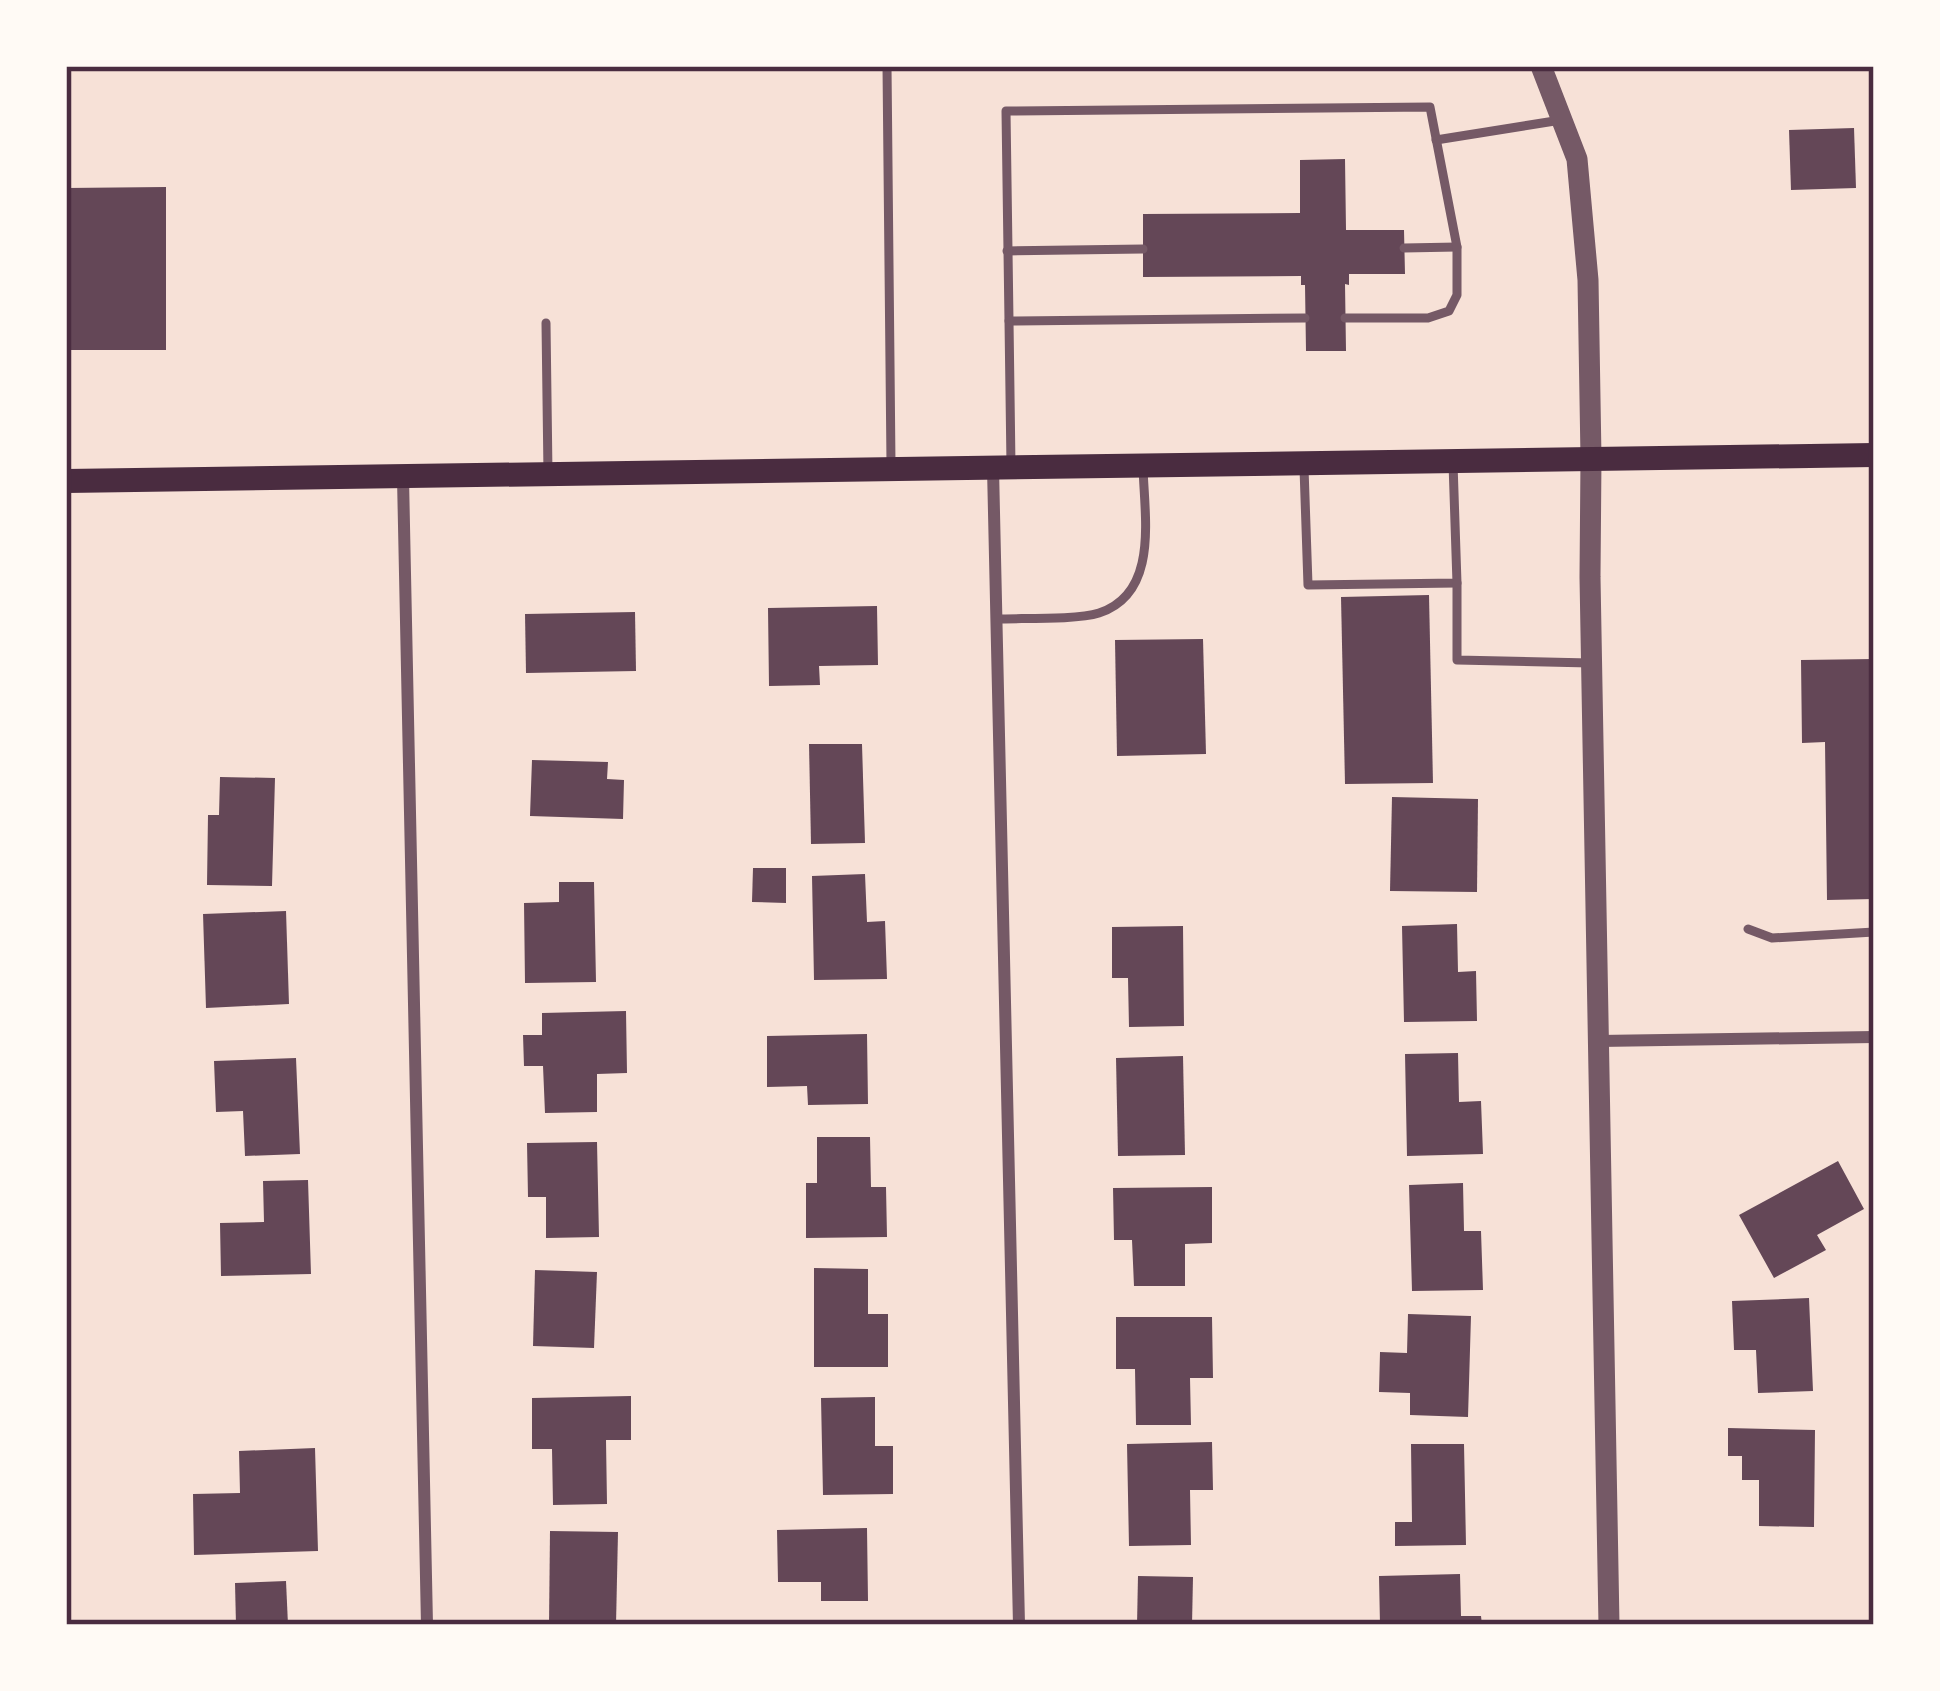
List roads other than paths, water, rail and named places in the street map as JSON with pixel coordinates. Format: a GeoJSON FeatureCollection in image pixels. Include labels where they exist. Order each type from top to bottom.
{"type":"FeatureCollection","features":[{"type":"Feature","properties":{"kind":"main road"},"geometry":{"type":"LineString","coordinates":[[66,482],[1874,454]]}},
{"type":"Feature","properties":{"kind":"street"},"geometry":{"type":"LineString","coordinates":[[1540,66],[1577,159],[1588,280],[1609,1625]]}},
{"type":"Feature","properties":{"kind":"street"},"geometry":{"type":"LineString","coordinates":[[1002,469],[997,619],[1019,1625]]}},
{"type":"Feature","properties":{"kind":"street"},"geometry":{"type":"LineString","coordinates":[[403,478],[428,1625]]}},
{"type":"Feature","properties":{"kind":"street"},"geometry":{"type":"LineString","coordinates":[[1599,1041],[1874,1037]]}},
{"type":"Feature","properties":{"kind":"lane"},"geometry":{"type":"LineString","coordinates":[[887,66],[891,470]]}},
{"type":"Feature","properties":{"kind":"lane"},"geometry":{"type":"LineString","coordinates":[[1002,469],[1009,321],[1006,111],[1430,106],[1457,247],[1457,295],[1449,311],[1428,318],[1345,318]]}},
{"type":"Feature","properties":{"kind":"lane"},"geometry":{"type":"LineString","coordinates":[[1436,140],[1562,119]]}},
{"type":"Feature","properties":{"kind":"lane"},"geometry":{"type":"LineString","coordinates":[[1404,248],[1457,247]]}},
{"type":"Feature","properties":{"kind":"lane"},"geometry":{"type":"LineString","coordinates":[[1007,251],[1143,249]]}},
{"type":"Feature","properties":{"kind":"lane"},"geometry":{"type":"LineString","coordinates":[[1009,321],[1305,318]]}},
{"type":"Feature","properties":{"kind":"lane"},"geometry":{"type":"LineString","coordinates":[[546,323],[548,475]]}},
{"type":"Feature","properties":{"kind":"lane"},"geometry":{"type":"LineString","coordinates":[[1453,460],[1457,660],[1592,663]]}},
{"type":"Feature","properties":{"kind":"lane"},"geometry":{"type":"LineString","coordinates":[[1304,463],[1308,585],[1457,583]]}},
{"type":"Feature","properties":{"kind":"lane"},"geometry":{"type":"LineString","coordinates":[[997,619],[1095,615],[1117,605],[1142,573],[1144,466]]}},
{"type":"Feature","properties":{"kind":"lane"},"geometry":{"type":"LineString","coordinates":[[1748,929],[1772,938],[1874,932]]}}]}
